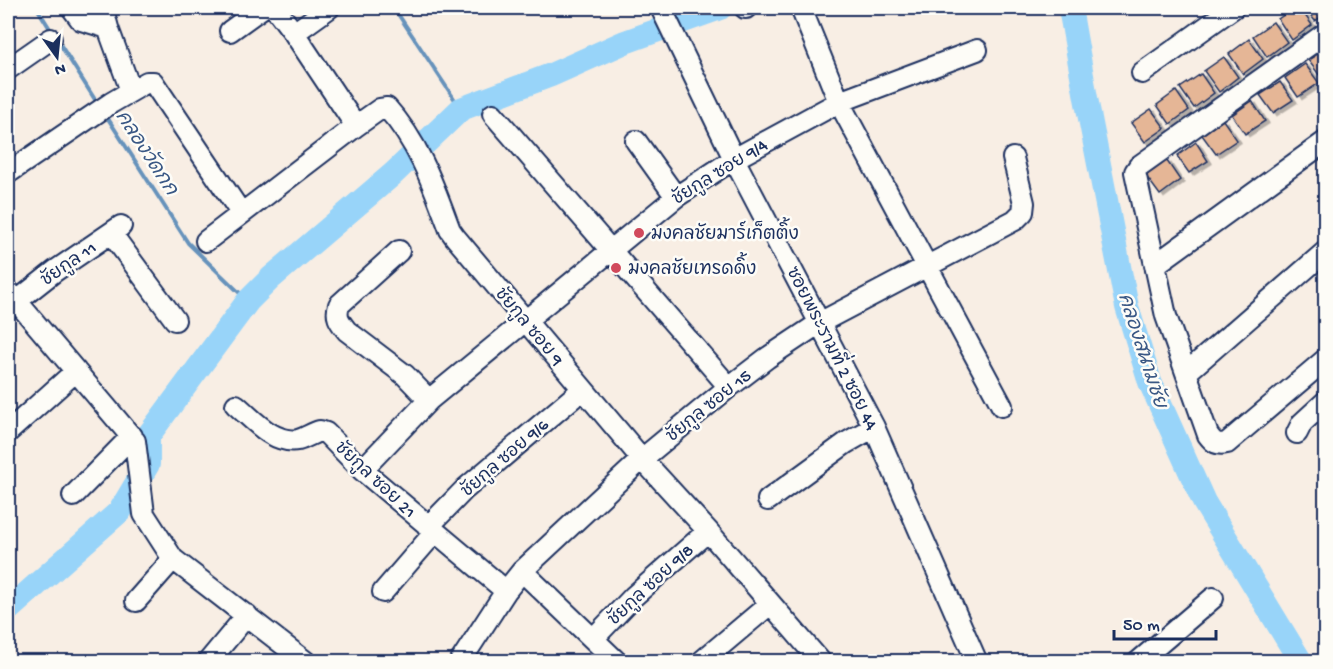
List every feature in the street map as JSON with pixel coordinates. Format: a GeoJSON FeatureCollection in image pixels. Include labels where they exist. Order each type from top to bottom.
{"type":"FeatureCollection","features":[{"type":"Feature","properties":{"kind":"street"},"geometry":{"type":"LineString","coordinates":[[72,8],[81,20],[108,28]]}},
{"type":"Feature","properties":{"kind":"street"},"geometry":{"type":"LineString","coordinates":[[106,8],[105,17],[108,28],[131,91]]}},
{"type":"Feature","properties":{"kind":"street"},"geometry":{"type":"LineString","coordinates":[[230,31],[262,8]]}},
{"type":"Feature","properties":{"kind":"street"},"geometry":{"type":"LineString","coordinates":[[275,8],[356,126]]}},
{"type":"Feature","properties":{"kind":"street"},"geometry":{"type":"LineString","coordinates":[[294,33],[329,8]]}},
{"type":"Feature","properties":{"kind":"street"},"geometry":{"type":"LineString","coordinates":[[801,8],[839,102],[1002,406]]}},
{"type":"Feature","properties":{"kind":"street"},"geometry":{"type":"LineString","coordinates":[[1142,74],[1233,8]]}},
{"type":"Feature","properties":{"kind":"street","name":"ซอยพระรามที่ 2 ซอย 44"},"geometry":{"type":"LineString","coordinates":[[663,11],[735,159],[874,428],[977,662]]}},
{"type":"Feature","properties":{"kind":"street"},"geometry":{"type":"LineString","coordinates":[[1326,33],[1139,166],[1135,172],[1166,316],[1208,435],[1213,442],[1220,445],[1227,443],[1326,359]]}},
{"type":"Feature","properties":{"kind":"street"},"geometry":{"type":"LineString","coordinates":[[8,69],[51,39]]}},
{"type":"Feature","properties":{"kind":"street","name":"ชัยกูล ซอย 9/4"},"geometry":{"type":"LineString","coordinates":[[362,470],[429,400],[676,196],[735,159],[839,102],[977,50]]}},
{"type":"Feature","properties":{"kind":"street"},"geometry":{"type":"LineString","coordinates":[[8,174],[111,103],[147,82],[153,82],[241,213]]}},
{"type":"Feature","properties":{"kind":"street","name":"ชัยกูล ซอย 9"},"geometry":{"type":"LineString","coordinates":[[206,241],[356,126],[380,109],[387,108],[422,160],[450,230],[642,459],[708,531],[821,662]]}},
{"type":"Feature","properties":{"kind":"street"},"geometry":{"type":"LineString","coordinates":[[493,114],[729,387]]}},
{"type":"Feature","properties":{"kind":"street"},"geometry":{"type":"LineString","coordinates":[[636,141],[676,196]]}},
{"type":"Feature","properties":{"kind":"street"},"geometry":{"type":"LineString","coordinates":[[1155,265],[1326,141]]}},
{"type":"Feature","properties":{"kind":"street","name":"ชัยกูล ซอย 15"},"geometry":{"type":"LineString","coordinates":[[462,659],[506,591],[522,571],[642,459],[729,387],[820,322],[1015,220],[1023,212],[1024,203],[1013,158]]}},
{"type":"Feature","properties":{"kind":"street","name":"ชัยกูล 11"},"geometry":{"type":"LineString","coordinates":[[10,300],[116,229],[175,320]]}},
{"type":"Feature","properties":{"kind":"street"},"geometry":{"type":"LineString","coordinates":[[399,251],[339,305],[336,313],[339,322],[347,331],[405,375],[429,400]]}},
{"type":"Feature","properties":{"kind":"street"},"geometry":{"type":"LineString","coordinates":[[1186,373],[1326,251]]}},
{"type":"Feature","properties":{"kind":"street"},"geometry":{"type":"LineString","coordinates":[[10,300],[76,371],[134,445],[144,514],[173,560],[306,662]]}},
{"type":"Feature","properties":{"kind":"street"},"geometry":{"type":"LineString","coordinates":[[8,432],[76,371]]}},
{"type":"Feature","properties":{"kind":"street","name":"ชัยกูล ซอย 9/6"},"geometry":{"type":"LineString","coordinates":[[382,592],[465,489],[583,389]]}},
{"type":"Feature","properties":{"kind":"street"},"geometry":{"type":"LineString","coordinates":[[1297,433],[1302,423],[1326,401]]}},
{"type":"Feature","properties":{"kind":"street","name":"ชัยกูล ซอย 21"},"geometry":{"type":"LineString","coordinates":[[236,405],[271,435],[299,440],[320,431],[326,433],[362,470],[506,591]]}},
{"type":"Feature","properties":{"kind":"street"},"geometry":{"type":"LineString","coordinates":[[768,500],[846,443],[874,428]]}},
{"type":"Feature","properties":{"kind":"street"},"geometry":{"type":"LineString","coordinates":[[73,495],[134,445]]}},
{"type":"Feature","properties":{"kind":"street","name":"ชัยกูล ซอย 9/8"},"geometry":{"type":"LineString","coordinates":[[593,639],[634,596],[708,531]]}},
{"type":"Feature","properties":{"kind":"street"},"geometry":{"type":"LineString","coordinates":[[136,602],[173,560]]}},
{"type":"Feature","properties":{"kind":"street"},"geometry":{"type":"LineString","coordinates":[[522,571],[618,662]]}},
{"type":"Feature","properties":{"kind":"street"},"geometry":{"type":"LineString","coordinates":[[1138,662],[1213,598]]}},
{"type":"Feature","properties":{"kind":"street"},"geometry":{"type":"LineString","coordinates":[[701,662],[770,604]]}},
{"type":"Feature","properties":{"kind":"street"},"geometry":{"type":"LineString","coordinates":[[208,662],[247,615]]}},
{"type":"Feature","properties":{"kind":"building"},"geometry":{"type":"Polygon","coordinates":[[[1294,8],[1300,8],[1312,25],[1292,40],[1278,19],[1294,8]]]}},
{"type":"Feature","properties":{"kind":"building"},"geometry":{"type":"Polygon","coordinates":[[[1305,8],[1326,8],[1326,14],[1315,21],[1305,8]]]}},
{"type":"Feature","properties":{"kind":"building"},"geometry":{"type":"Polygon","coordinates":[[[1273,22],[1287,42],[1267,57],[1253,36],[1273,22]]]}},
{"type":"Feature","properties":{"kind":"building"},"geometry":{"type":"Polygon","coordinates":[[[1249,39],[1263,59],[1243,74],[1229,54],[1249,39]]]}},
{"type":"Feature","properties":{"kind":"building"},"geometry":{"type":"Polygon","coordinates":[[[1326,49],[1326,78],[1323,80],[1308,60],[1326,49]]]}},
{"type":"Feature","properties":{"kind":"building"},"geometry":{"type":"Polygon","coordinates":[[[1224,57],[1238,77],[1219,92],[1204,71],[1224,57]]]}},
{"type":"Feature","properties":{"kind":"building"},"geometry":{"type":"Polygon","coordinates":[[[1305,64],[1319,83],[1298,97],[1285,78],[1305,64]]]}},
{"type":"Feature","properties":{"kind":"building"},"geometry":{"type":"Polygon","coordinates":[[[1201,74],[1214,93],[1194,108],[1180,88],[1201,74]]]}},
{"type":"Feature","properties":{"kind":"building"},"geometry":{"type":"Polygon","coordinates":[[[1280,82],[1293,100],[1273,113],[1260,95],[1280,82]]]}},
{"type":"Feature","properties":{"kind":"building"},"geometry":{"type":"Polygon","coordinates":[[[1176,91],[1189,110],[1170,124],[1157,105],[1176,91]]]}},
{"type":"Feature","properties":{"kind":"building"},"geometry":{"type":"Polygon","coordinates":[[[1252,101],[1265,121],[1245,134],[1232,115],[1252,101]]]}},
{"type":"Feature","properties":{"kind":"building"},"geometry":{"type":"Polygon","coordinates":[[[1151,109],[1165,128],[1145,142],[1131,123],[1151,109]]]}},
{"type":"Feature","properties":{"kind":"building"},"geometry":{"type":"Polygon","coordinates":[[[1223,120],[1237,140],[1216,154],[1202,135],[1223,120]]]}},
{"type":"Feature","properties":{"kind":"building"},"geometry":{"type":"Polygon","coordinates":[[[1196,142],[1208,161],[1189,173],[1177,156],[1196,142]]]}},
{"type":"Feature","properties":{"kind":"building"},"geometry":{"type":"Polygon","coordinates":[[[1167,161],[1180,180],[1160,195],[1146,176],[1167,161]]]}},
{"type":"Feature","properties":{"kind":"waterway","name":"คลองวัดกก"},"geometry":{"type":"LineString","coordinates":[[37,8],[52,32]]}},
{"type":"Feature","properties":{"kind":"waterway"},"geometry":{"type":"LineString","coordinates":[[394,8],[461,109]]}},
{"type":"Feature","properties":{"kind":"waterway"},"geometry":{"type":"LineString","coordinates":[[8,610],[120,511],[148,464],[148,436],[248,301],[271,278],[393,174],[461,109],[551,75],[625,42],[720,8]]}},
{"type":"Feature","properties":{"kind":"waterway","name":"คลองสนามชัย"},"geometry":{"type":"LineString","coordinates":[[1070,8],[1127,307],[1150,382],[1204,502],[1301,662]]}},
{"type":"Feature","properties":{"kind":"waterway","name":"คลองวัดกก"},"geometry":{"type":"LineString","coordinates":[[58,41],[99,106]]}},
{"type":"Feature","properties":{"kind":"waterway","name":"คลองวัดกก"},"geometry":{"type":"LineString","coordinates":[[105,114],[188,243],[248,301]]}},
{"type":"Feature","properties":{"kind":"place","name":"มงคลชัยมาร์เก็ตติ้ง"},"geometry":{"type":"Point","coordinates":[639,233]}},
{"type":"Feature","properties":{"kind":"place","name":"มงคลชัยเทรดดิ้ง"},"geometry":{"type":"Point","coordinates":[616,268]}}]}
